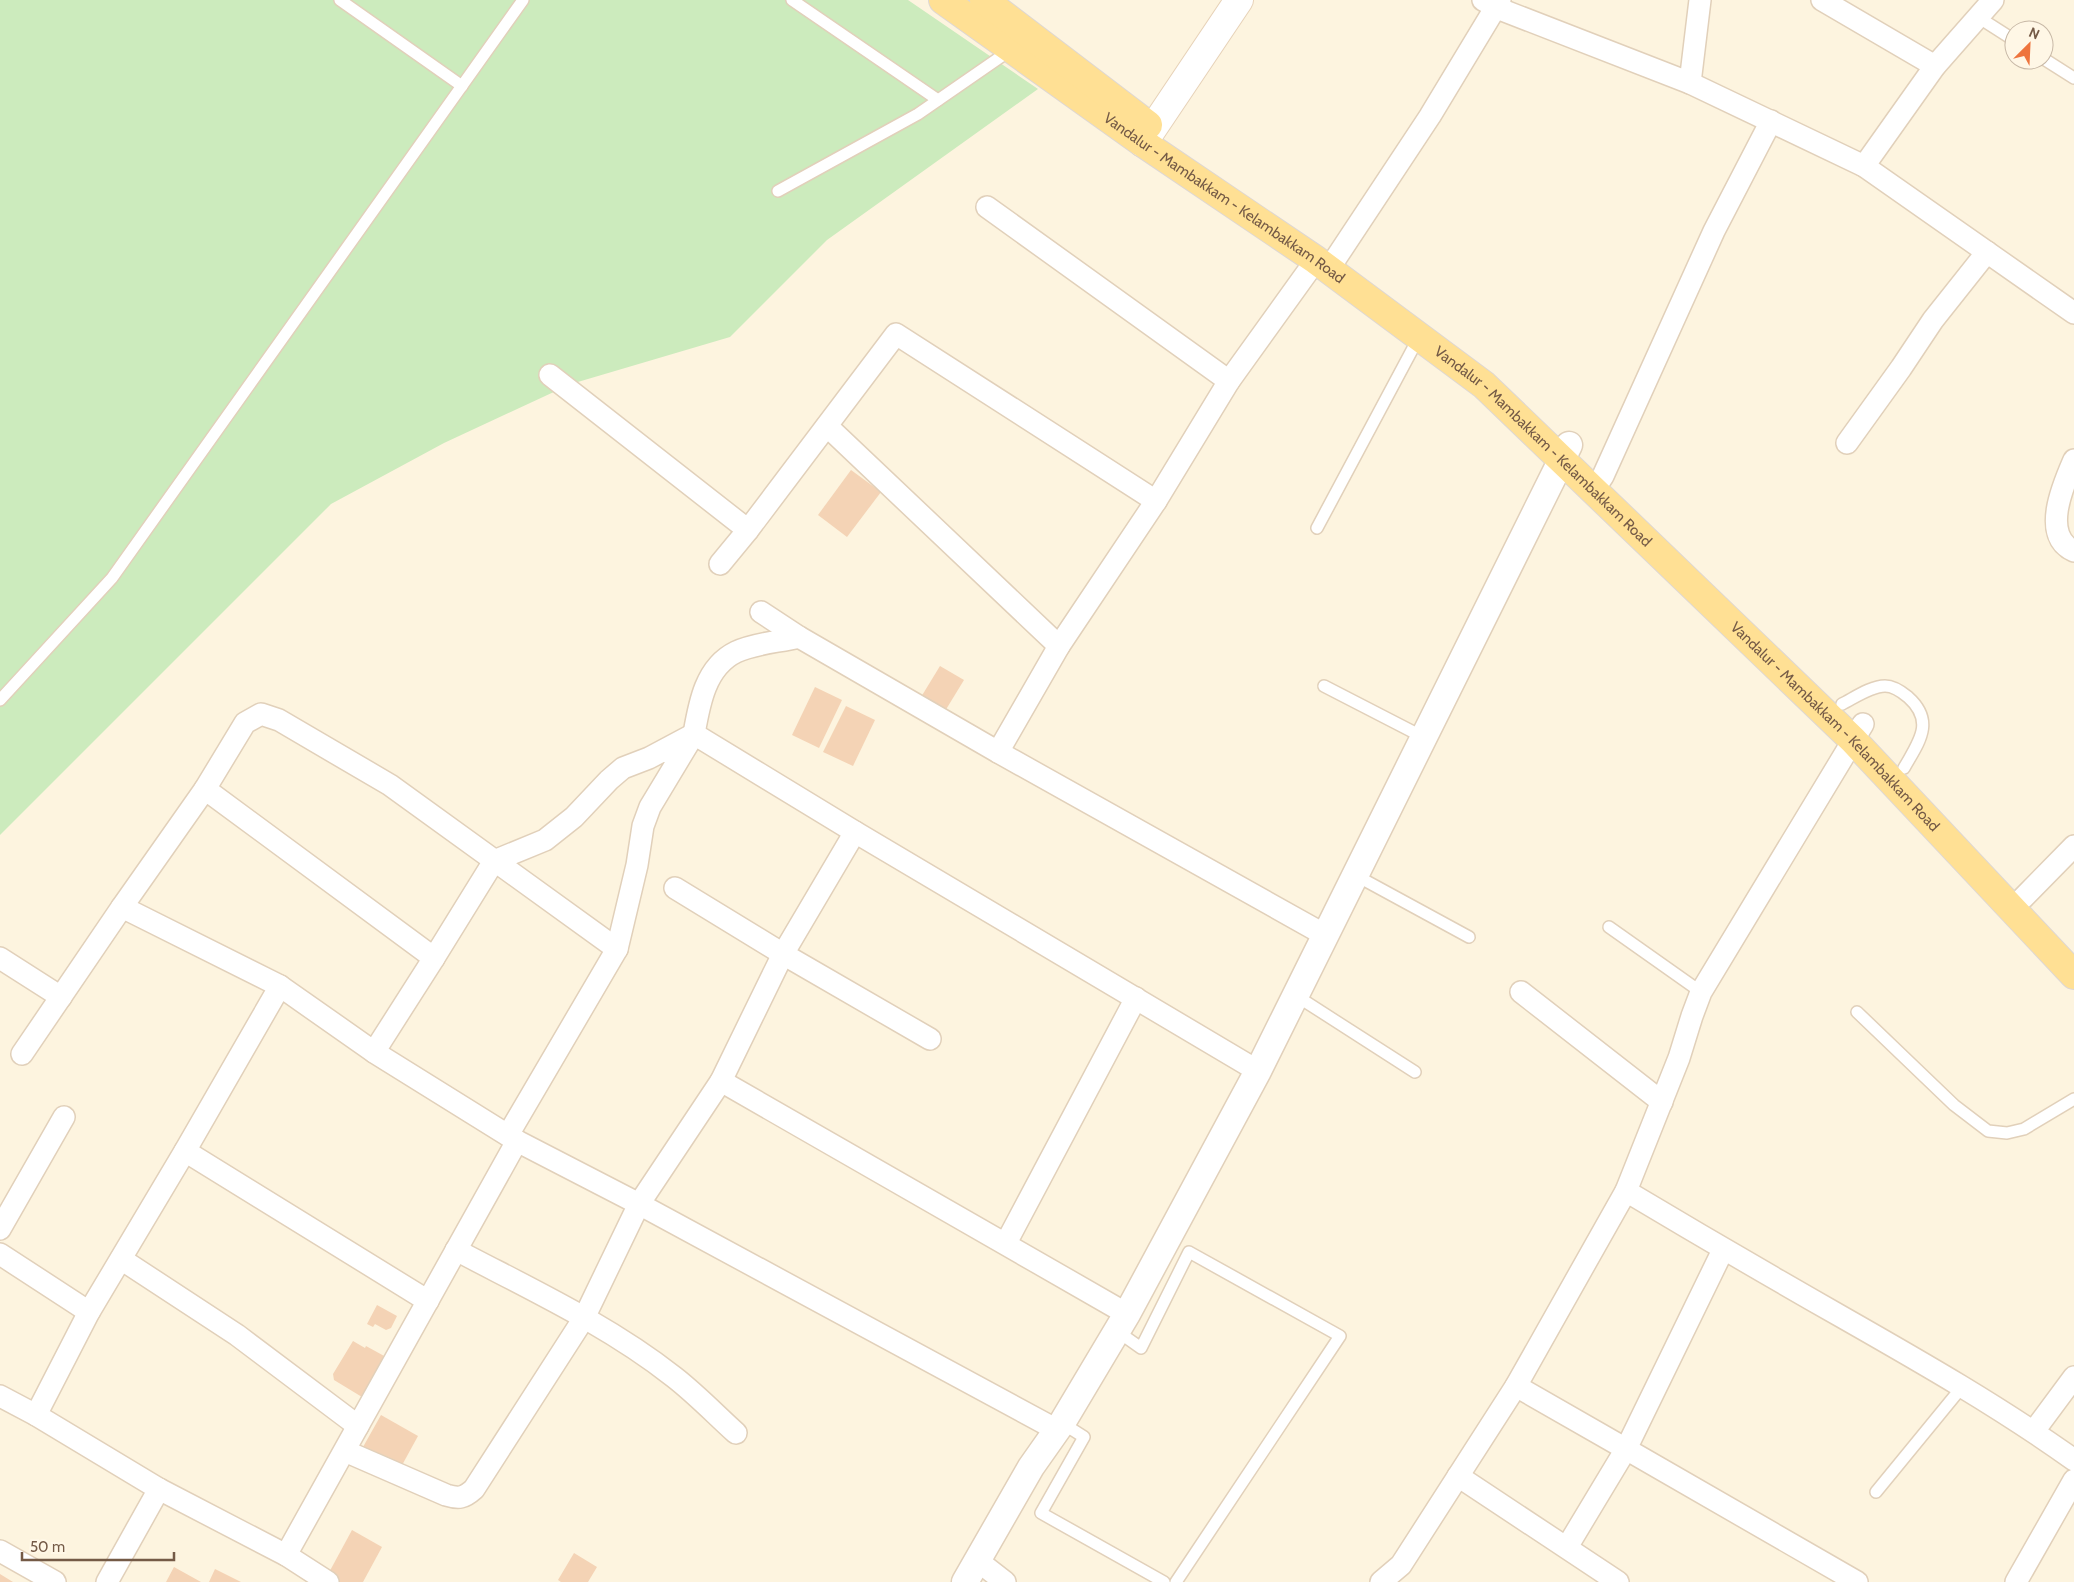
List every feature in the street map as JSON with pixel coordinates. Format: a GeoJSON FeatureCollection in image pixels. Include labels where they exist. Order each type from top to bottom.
{"type":"FeatureCollection","features":[{"type":"Feature","properties":{"kind":"main road","name":"Vandalur - Mambakkam - Kelambakkam Road"},"geometry":{"type":"LineString","coordinates":[[943,0],[1012,49],[1148,136],[1326,259],[1496,372],[1565,452]]}},
{"type":"Feature","properties":{"kind":"main road"},"geometry":{"type":"LineString","coordinates":[[1148,136],[1239,0]]}},
{"type":"Feature","properties":{"kind":"main road","name":"Vandalur - Mambakkam - Kelambakkam Road"},"geometry":{"type":"LineString","coordinates":[[999,4],[1148,136]]}},
{"type":"Feature","properties":{"kind":"main road","name":"Vandalur - Mambakkam - Kelambakkam Road"},"geometry":{"type":"LineString","coordinates":[[1326,259],[1419,337],[1484,385],[1565,452],[1858,732],[2074,975]]}},
{"type":"Feature","properties":{"kind":"main road","name":"Vandalur - Mambakkam - Kelambakkam Road"},"geometry":{"type":"LineString","coordinates":[[1598,484],[1842,704],[1858,732],[1904,768],[2074,952]]}},
{"type":"Feature","properties":{"kind":"street"},"geometry":{"type":"LineString","coordinates":[[1690,83],[1700,0]]}},
{"type":"Feature","properties":{"kind":"street"},"geometry":{"type":"LineString","coordinates":[[1822,0],[1935,66]]}},
{"type":"Feature","properties":{"kind":"street"},"geometry":{"type":"LineString","coordinates":[[1864,166],[1935,66],[1993,0]]}},
{"type":"Feature","properties":{"kind":"street"},"geometry":{"type":"LineString","coordinates":[[998,752],[1059,646],[1156,501],[1229,381],[1326,259],[1430,116],[1493,3],[1690,83],[1864,166],[2074,313]]}},
{"type":"Feature","properties":{"kind":"street"},"geometry":{"type":"LineString","coordinates":[[1598,484],[1714,231],[1771,121]]}},
{"type":"Feature","properties":{"kind":"street"},"geometry":{"type":"LineString","coordinates":[[987,207],[1229,381]]}},
{"type":"Feature","properties":{"kind":"street"},"geometry":{"type":"LineString","coordinates":[[1847,443],[1933,320],[1987,252]]}},
{"type":"Feature","properties":{"kind":"street"},"geometry":{"type":"LineString","coordinates":[[720,564],[748,530],[896,334],[1156,501]]}},
{"type":"Feature","properties":{"kind":"street"},"geometry":{"type":"LineString","coordinates":[[550,375],[748,530]]}},
{"type":"Feature","properties":{"kind":"street"},"geometry":{"type":"LineString","coordinates":[[827,426],[1059,646]]}},
{"type":"Feature","properties":{"kind":"street"},"geometry":{"type":"LineString","coordinates":[[1005,1582],[971,1572],[1031,1467],[1059,1427],[1122,1322],[1258,1071],[1565,452]]}},
{"type":"Feature","properties":{"kind":"street"},"geometry":{"type":"LineString","coordinates":[[2074,460],[2065,481],[2056,521],[2062,542],[2074,551]]}},
{"type":"Feature","properties":{"kind":"street"},"geometry":{"type":"LineString","coordinates":[[761,612],[799,638],[1325,936]]}},
{"type":"Feature","properties":{"kind":"street"},"geometry":{"type":"LineString","coordinates":[[286,1555],[456,1250],[513,1138],[617,949],[637,866],[643,826],[650,807],[694,734],[706,684],[720,664],[735,653],[748,648],[799,638]]}},
{"type":"Feature","properties":{"kind":"street"},"geometry":{"type":"LineString","coordinates":[[22,1054],[122,907],[206,789],[245,723],[261,714],[280,720],[390,786],[617,949]]}},
{"type":"Feature","properties":{"kind":"street"},"geometry":{"type":"LineString","coordinates":[[1381,1582],[1401,1565],[1516,1386],[1626,1191],[1679,1058],[1701,992],[1858,732]]}},
{"type":"Feature","properties":{"kind":"street"},"geometry":{"type":"LineString","coordinates":[[694,734],[855,832],[1258,1071]]}},
{"type":"Feature","properties":{"kind":"street"},"geometry":{"type":"LineString","coordinates":[[374,1052],[494,861],[545,840],[574,817],[623,768],[650,758],[694,734]]}},
{"type":"Feature","properties":{"kind":"street"},"geometry":{"type":"LineString","coordinates":[[206,789],[434,958]]}},
{"type":"Feature","properties":{"kind":"street"},"geometry":{"type":"LineString","coordinates":[[345,1451],[458,1499],[474,1489],[584,1318],[639,1204],[721,1082],[783,954],[855,832]]}},
{"type":"Feature","properties":{"kind":"street"},"geometry":{"type":"LineString","coordinates":[[2023,898],[2074,846]]}},
{"type":"Feature","properties":{"kind":"street"},"geometry":{"type":"LineString","coordinates":[[675,888],[783,954],[930,1039]]}},
{"type":"Feature","properties":{"kind":"street"},"geometry":{"type":"LineString","coordinates":[[122,907],[280,986],[374,1052],[513,1138],[1059,1427]]}},
{"type":"Feature","properties":{"kind":"street"},"geometry":{"type":"LineString","coordinates":[[0,958],[61,997]]}},
{"type":"Feature","properties":{"kind":"street"},"geometry":{"type":"LineString","coordinates":[[36,1415],[89,1312],[280,986]]}},
{"type":"Feature","properties":{"kind":"street"},"geometry":{"type":"LineString","coordinates":[[1521,992],[1662,1102]]}},
{"type":"Feature","properties":{"kind":"street"},"geometry":{"type":"LineString","coordinates":[[1006,1243],[1136,998]]}},
{"type":"Feature","properties":{"kind":"street"},"geometry":{"type":"LineString","coordinates":[[721,1082],[1006,1243],[1122,1322]]}},
{"type":"Feature","properties":{"kind":"street"},"geometry":{"type":"LineString","coordinates":[[0,1229],[64,1118]]}},
{"type":"Feature","properties":{"kind":"street"},"geometry":{"type":"LineString","coordinates":[[185,1151],[428,1301]]}},
{"type":"Feature","properties":{"kind":"street"},"geometry":{"type":"LineString","coordinates":[[1626,1191],[1723,1250],[1962,1387],[2034,1431],[2074,1460]]}},
{"type":"Feature","properties":{"kind":"street"},"geometry":{"type":"LineString","coordinates":[[456,1250],[584,1318],[674,1377],[736,1433]]}},
{"type":"Feature","properties":{"kind":"street"},"geometry":{"type":"LineString","coordinates":[[1567,1547],[1626,1449],[1723,1250]]}},
{"type":"Feature","properties":{"kind":"street"},"geometry":{"type":"LineString","coordinates":[[0,1254],[89,1312]]}},
{"type":"Feature","properties":{"kind":"street"},"geometry":{"type":"LineString","coordinates":[[121,1259],[237,1334],[358,1426]]}},
{"type":"Feature","properties":{"kind":"street"},"geometry":{"type":"LineString","coordinates":[[2034,1431],[2074,1377]]}},
{"type":"Feature","properties":{"kind":"street"},"geometry":{"type":"LineString","coordinates":[[1516,1386],[1858,1582]]}},
{"type":"Feature","properties":{"kind":"street"},"geometry":{"type":"LineString","coordinates":[[0,1396],[36,1415],[159,1489],[286,1555],[328,1582]]}},
{"type":"Feature","properties":{"kind":"street"},"geometry":{"type":"LineString","coordinates":[[1458,1476],[1618,1582]]}},
{"type":"Feature","properties":{"kind":"street"},"geometry":{"type":"LineString","coordinates":[[2016,1582],[2074,1480]]}},
{"type":"Feature","properties":{"kind":"street"},"geometry":{"type":"LineString","coordinates":[[107,1582],[159,1489]]}},
{"type":"Feature","properties":{"kind":"street"},"geometry":{"type":"LineString","coordinates":[[0,1551],[55,1582]]}},
{"type":"Feature","properties":{"kind":"lane"},"geometry":{"type":"LineString","coordinates":[[340,0],[462,86]]}},
{"type":"Feature","properties":{"kind":"lane"},"geometry":{"type":"LineString","coordinates":[[0,700],[112,578],[523,0]]}},
{"type":"Feature","properties":{"kind":"lane"},"geometry":{"type":"LineString","coordinates":[[792,0],[938,100]]}},
{"type":"Feature","properties":{"kind":"lane"},"geometry":{"type":"LineString","coordinates":[[1978,17],[2004,34]]}},
{"type":"Feature","properties":{"kind":"lane"},"geometry":{"type":"LineString","coordinates":[[778,191],[918,114],[1012,49]]}},
{"type":"Feature","properties":{"kind":"lane"},"geometry":{"type":"LineString","coordinates":[[2054,65],[2074,78]]}},
{"type":"Feature","properties":{"kind":"lane"},"geometry":{"type":"LineString","coordinates":[[1317,528],[1419,337]]}},
{"type":"Feature","properties":{"kind":"lane"},"geometry":{"type":"LineString","coordinates":[[1324,686],[1423,737]]}},
{"type":"Feature","properties":{"kind":"lane"},"geometry":{"type":"LineString","coordinates":[[1842,704],[1870,690],[1884,686],[1895,688],[1919,708],[1923,723],[1922,738],[1904,768]]}},
{"type":"Feature","properties":{"kind":"lane"},"geometry":{"type":"LineString","coordinates":[[1355,875],[1469,937]]}},
{"type":"Feature","properties":{"kind":"lane"},"geometry":{"type":"LineString","coordinates":[[1609,926],[1701,992]]}},
{"type":"Feature","properties":{"kind":"lane"},"geometry":{"type":"LineString","coordinates":[[1296,995],[1416,1072]]}},
{"type":"Feature","properties":{"kind":"lane"},"geometry":{"type":"LineString","coordinates":[[1858,1012],[1954,1105],[1988,1131],[2007,1133],[2024,1129],[2074,1099]]}},
{"type":"Feature","properties":{"kind":"lane"},"geometry":{"type":"LineString","coordinates":[[1122,1322],[1141,1348],[1189,1252],[1340,1336],[1176,1582]]}},
{"type":"Feature","properties":{"kind":"lane"},"geometry":{"type":"LineString","coordinates":[[1876,1492],[1962,1387]]}},
{"type":"Feature","properties":{"kind":"lane"},"geometry":{"type":"LineString","coordinates":[[1059,1427],[1084,1437],[1041,1513],[1164,1582]]}},
{"type":"Feature","properties":{"kind":"green space"},"geometry":{"type":"Polygon","coordinates":[[[0,0],[908,0],[1038,89],[827,240],[730,337],[571,384],[444,443],[331,504],[0,835],[0,0]]]}},
{"type":"Feature","properties":{"kind":"building"},"geometry":{"type":"Polygon","coordinates":[[[851,470],[881,492],[847,537],[818,515],[851,470]]]}},
{"type":"Feature","properties":{"kind":"building"},"geometry":{"type":"Polygon","coordinates":[[[940,666],[964,680],[942,716],[918,702],[940,666]]]}},
{"type":"Feature","properties":{"kind":"building"},"geometry":{"type":"Polygon","coordinates":[[[815,687],[842,700],[819,748],[792,735],[815,687]]]}},
{"type":"Feature","properties":{"kind":"building"},"geometry":{"type":"Polygon","coordinates":[[[846,706],[875,720],[853,766],[823,752],[846,706]]]}},
{"type":"Feature","properties":{"kind":"building"},"geometry":{"type":"Polygon","coordinates":[[[377,1305],[397,1316],[391,1328],[386,1330],[375,1324],[373,1327],[367,1324],[377,1305]]]}},
{"type":"Feature","properties":{"kind":"building"},"geometry":{"type":"Polygon","coordinates":[[[353,1341],[386,1357],[362,1397],[334,1380],[333,1374],[353,1341]]]}},
{"type":"Feature","properties":{"kind":"building"},"geometry":{"type":"Polygon","coordinates":[[[381,1415],[418,1436],[401,1467],[363,1447],[381,1415]]]}},
{"type":"Feature","properties":{"kind":"building"},"geometry":{"type":"Polygon","coordinates":[[[352,1530],[382,1547],[363,1582],[340,1582],[326,1578],[352,1530]]]}},
{"type":"Feature","properties":{"kind":"building"},"geometry":{"type":"Polygon","coordinates":[[[574,1553],[597,1567],[588,1582],[561,1582],[558,1580],[574,1553]]]}},
{"type":"Feature","properties":{"kind":"building"},"geometry":{"type":"Polygon","coordinates":[[[174,1567],[201,1582],[166,1582],[174,1567]]]}},
{"type":"Feature","properties":{"kind":"building"},"geometry":{"type":"Polygon","coordinates":[[[215,1569],[241,1582],[209,1582],[215,1569]]]}},
{"type":"Feature","properties":{"kind":"building"},"geometry":{"type":"Polygon","coordinates":[[[0,1574],[13,1582],[0,1582],[0,1574]]]}}]}
